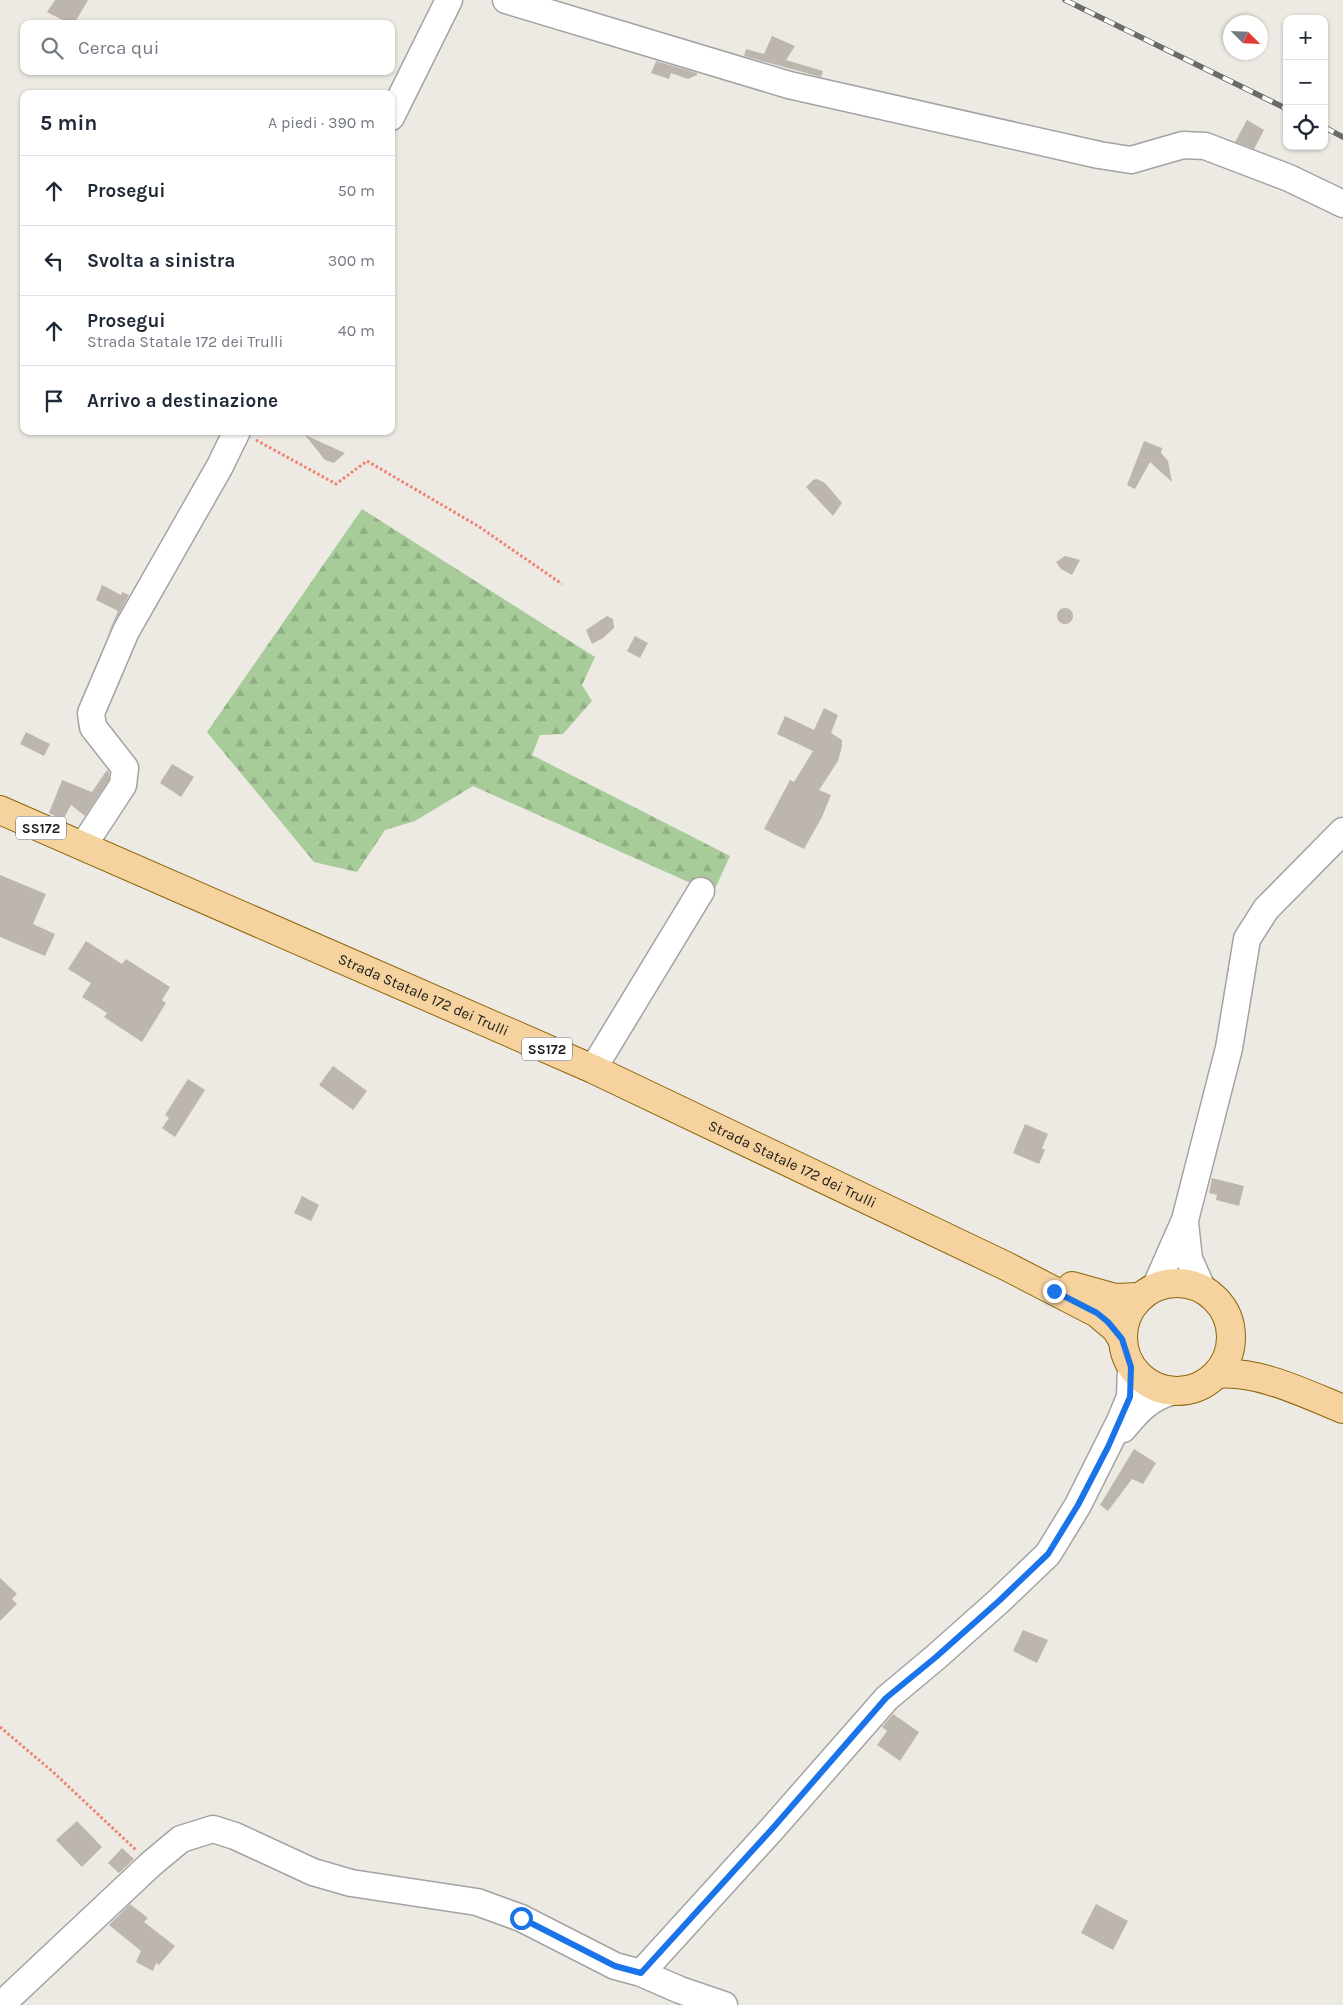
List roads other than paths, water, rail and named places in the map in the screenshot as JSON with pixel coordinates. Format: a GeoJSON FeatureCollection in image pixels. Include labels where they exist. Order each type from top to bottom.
{"type":"FeatureCollection","features":[{"type":"Feature","properties":{"kind":"main road","name":"Strada Statale 172 dei Trulli"},"geometry":{"type":"LineString","coordinates":[[0,810],[593,1069],[1006,1266],[1097,1313],[1116,1329],[1122,1339],[1131,1367],[1143,1380],[1155,1387],[1171,1392],[1195,1389],[1207,1383],[1217,1374],[1227,1359],[1231,1341],[1231,1328],[1227,1315],[1220,1304],[1202,1288],[1186,1283],[1172,1283],[1123,1299],[1106,1297],[1006,1266]]}},
{"type":"Feature","properties":{"kind":"main road"},"geometry":{"type":"LineString","coordinates":[[1122,1339],[1127,1316],[1147,1292]]}},
{"type":"Feature","properties":{"kind":"main road"},"geometry":{"type":"LineString","coordinates":[[1231,1341],[1241,1354],[1275,1382]]}},
{"type":"Feature","properties":{"kind":"main road"},"geometry":{"type":"LineString","coordinates":[[1217,1374],[1247,1376],[1275,1382],[1343,1410]]}},
{"type":"Feature","properties":{"kind":"street"},"geometry":{"type":"LineString","coordinates":[[395,109],[449,0]]}},
{"type":"Feature","properties":{"kind":"street"},"geometry":{"type":"LineString","coordinates":[[506,0],[789,85],[1099,155],[1131,160],[1183,145],[1205,146],[1289,178],[1343,204]]}},
{"type":"Feature","properties":{"kind":"street"},"geometry":{"type":"LineString","coordinates":[[82,846],[123,785],[125,768],[92,727],[91,713],[126,631],[220,466],[242,435]]}},
{"type":"Feature","properties":{"kind":"street"},"geometry":{"type":"LineString","coordinates":[[1147,1292],[1185,1220],[1229,1048],[1247,940],[1266,909],[1343,831]]}},
{"type":"Feature","properties":{"kind":"street"},"geometry":{"type":"LineString","coordinates":[[593,1069],[701,892]]}},
{"type":"Feature","properties":{"kind":"street"},"geometry":{"type":"LineString","coordinates":[[1185,1220],[1185,1235],[1189,1259],[1202,1288]]}},
{"type":"Feature","properties":{"kind":"street"},"geometry":{"type":"LineString","coordinates":[[641,1973],[772,1829],[886,1698],[936,1657],[1048,1554],[1078,1505],[1108,1447],[1130,1397],[1131,1367]]}},
{"type":"Feature","properties":{"kind":"street"},"geometry":{"type":"LineString","coordinates":[[1108,1447],[1143,1406],[1158,1396],[1171,1392]]}},
{"type":"Feature","properties":{"kind":"street"},"geometry":{"type":"LineString","coordinates":[[1,2005],[151,1864],[181,1840],[212,1828],[235,1836],[313,1872],[351,1883],[478,1902],[521,1918],[615,1966],[641,1973],[680,1990],[724,2005]]}},
{"type":"Feature","properties":{"kind":"railway"},"geometry":{"type":"LineString","coordinates":[[1065,0],[1283,107]]}},
{"type":"Feature","properties":{"kind":"railway"},"geometry":{"type":"LineString","coordinates":[[1328,129],[1343,137]]}}]}
